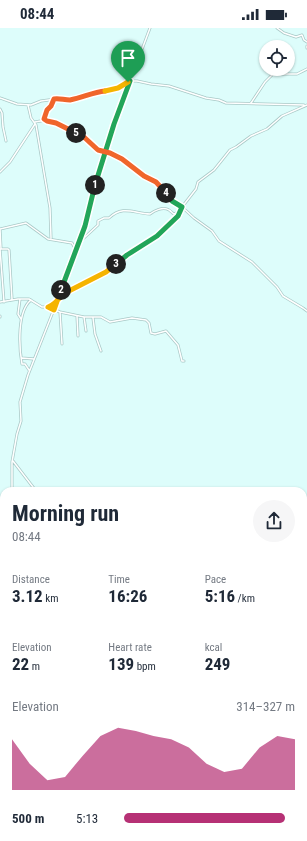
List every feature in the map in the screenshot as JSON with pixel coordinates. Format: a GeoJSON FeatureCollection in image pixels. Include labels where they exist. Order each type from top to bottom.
{"type":"FeatureCollection","features":[{"type":"Feature","properties":{"kind":"street"},"geometry":{"type":"LineString","coordinates":[[12,487],[12,460],[21,421],[19,407],[20,402],[34,359],[85,226],[114,124],[150,28]]}},
{"type":"Feature","properties":{"kind":"street"},"geometry":{"type":"LineString","coordinates":[[276,28],[296,38],[302,35],[304,40],[307,42]]}},
{"type":"Feature","properties":{"kind":"street"},"geometry":{"type":"LineString","coordinates":[[251,103],[265,82],[273,74],[297,74],[307,70]]}},
{"type":"Feature","properties":{"kind":"street"},"geometry":{"type":"LineString","coordinates":[[0,98],[17,104],[28,105],[54,99],[68,100],[87,96],[95,92],[118,88],[130,81],[139,81],[169,86],[226,103],[306,105]]}},
{"type":"Feature","properties":{"kind":"street"},"geometry":{"type":"LineString","coordinates":[[45,120],[47,110],[51,106],[54,99]]}},
{"type":"Feature","properties":{"kind":"street"},"geometry":{"type":"LineString","coordinates":[[30,113],[34,104]]}},
{"type":"Feature","properties":{"kind":"street"},"geometry":{"type":"LineString","coordinates":[[28,105],[31,118],[36,125],[50,208],[51,238]]}},
{"type":"Feature","properties":{"kind":"street"},"geometry":{"type":"LineString","coordinates":[[48,307],[51,306],[63,294],[108,271],[127,255],[157,236],[180,212],[182,207],[195,191],[198,182],[214,170],[230,150],[251,136],[266,129],[282,116],[306,105]]}},
{"type":"Feature","properties":{"kind":"street"},"geometry":{"type":"LineString","coordinates":[[0,109],[2,113],[6,141]]}},
{"type":"Feature","properties":{"kind":"street"},"geometry":{"type":"LineString","coordinates":[[0,172],[10,162],[35,123],[45,120],[60,124],[85,138],[95,148],[122,159],[144,176],[156,182],[172,201],[212,231],[219,241],[252,262],[277,287],[283,296],[307,311]]}},
{"type":"Feature","properties":{"kind":"street"},"geometry":{"type":"LineString","coordinates":[[80,240],[98,225],[98,221],[104,218],[109,218],[117,212],[130,210],[150,214],[154,211],[164,209],[171,211],[174,214],[180,212]]}},
{"type":"Feature","properties":{"kind":"street"},"geometry":{"type":"LineString","coordinates":[[4,302],[0,229],[25,222],[48,239],[51,238],[74,244],[76,250]]}},
{"type":"Feature","properties":{"kind":"street"},"geometry":{"type":"LineString","coordinates":[[0,249],[1,254]]}},
{"type":"Feature","properties":{"kind":"street"},"geometry":{"type":"LineString","coordinates":[[0,249],[8,249],[9,253],[12,299],[9,301]]}},
{"type":"Feature","properties":{"kind":"street"},"geometry":{"type":"LineString","coordinates":[[20,299],[18,314],[21,319]]}},
{"type":"Feature","properties":{"kind":"street"},"geometry":{"type":"LineString","coordinates":[[0,302],[20,299],[31,300],[42,307],[48,307],[60,312],[77,316],[93,318],[102,317],[110,322],[132,318],[146,320],[152,333],[155,334],[166,331],[177,342],[182,361],[184,361]]}},
{"type":"Feature","properties":{"kind":"street"},"geometry":{"type":"LineString","coordinates":[[30,370],[25,364],[22,364],[20,333],[21,319],[27,304],[31,300]]}},
{"type":"Feature","properties":{"kind":"street"},"geometry":{"type":"LineString","coordinates":[[60,312],[62,344]]}},
{"type":"Feature","properties":{"kind":"street"},"geometry":{"type":"LineString","coordinates":[[77,316],[78,336]]}},
{"type":"Feature","properties":{"kind":"street"},"geometry":{"type":"LineString","coordinates":[[84,317],[86,331]]}},
{"type":"Feature","properties":{"kind":"street"},"geometry":{"type":"LineString","coordinates":[[93,318],[101,351]]}},
{"type":"Feature","properties":{"kind":"street"},"geometry":{"type":"LineString","coordinates":[[21,358],[34,359]]}},
{"type":"Feature","properties":{"kind":"street"},"geometry":{"type":"LineString","coordinates":[[12,460],[33,487]]}},
{"type":"Feature","properties":{"kind":"route"},"geometry":{"type":"LineString","coordinates":[[128,82],[118,88],[95,92],[87,96],[68,100],[54,99],[46,112],[44,119],[60,124],[85,138],[98,150],[105,152],[110,153],[122,159],[133,169],[148,179],[156,182],[172,201],[182,207],[178,216],[157,236],[122,258],[108,271],[63,294],[60,298],[58,299],[56,300],[51,306],[48,307],[54,310],[58,299],[68,269],[85,226],[105,152],[130,81],[128,82]]}}]}
